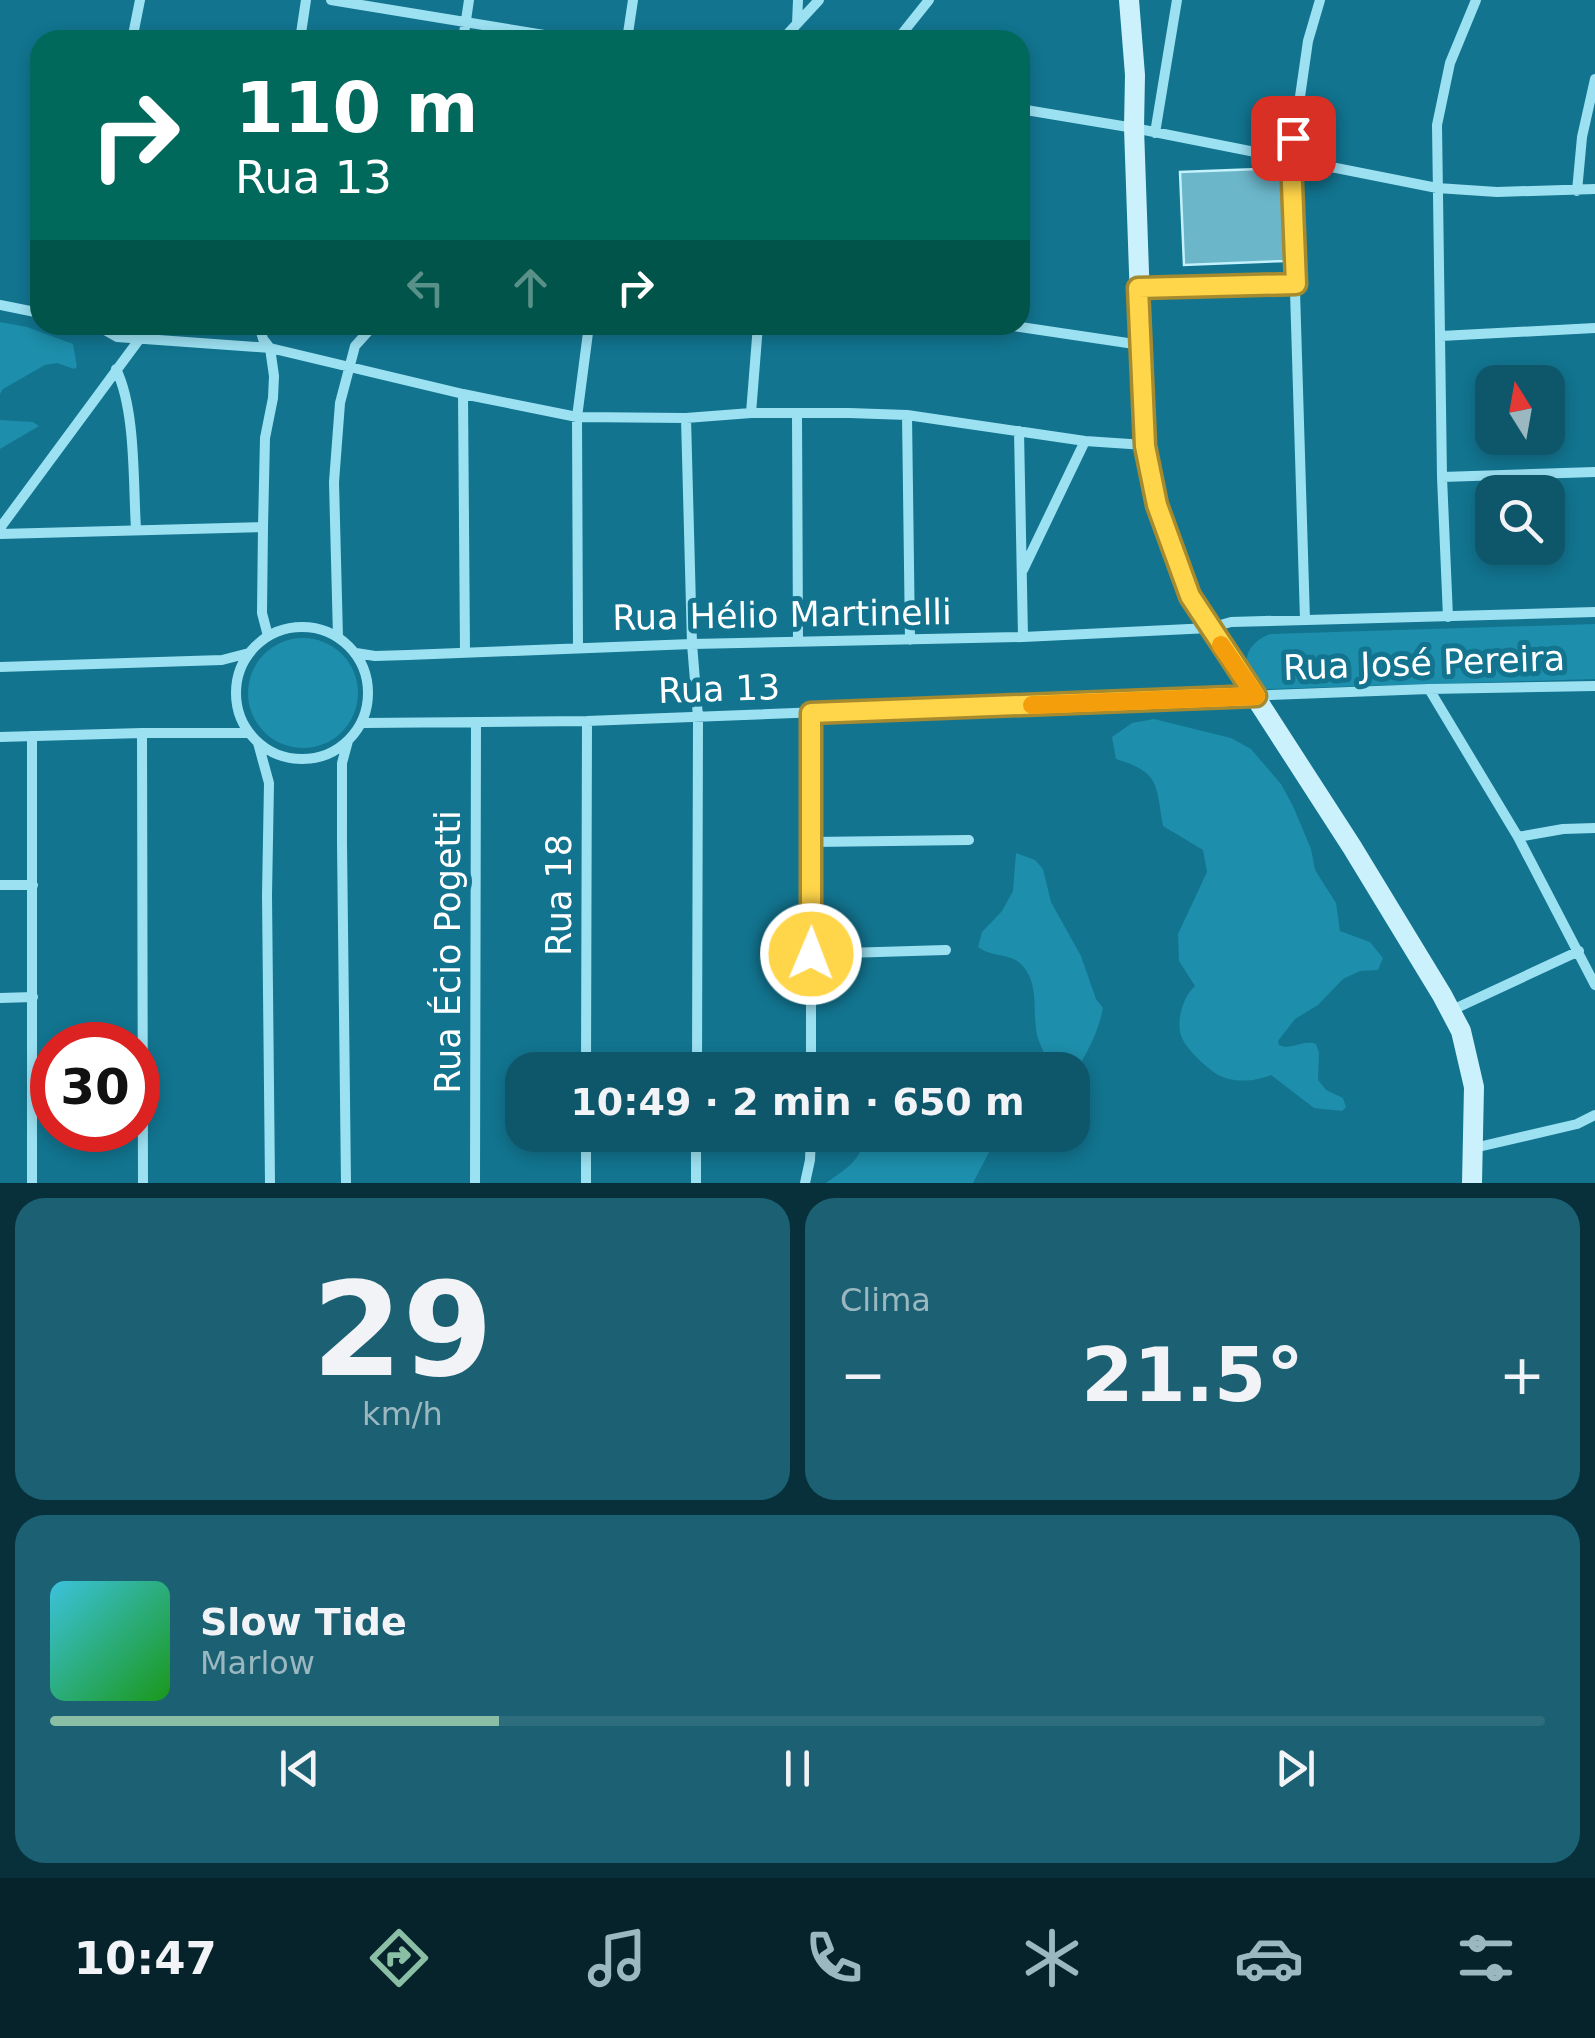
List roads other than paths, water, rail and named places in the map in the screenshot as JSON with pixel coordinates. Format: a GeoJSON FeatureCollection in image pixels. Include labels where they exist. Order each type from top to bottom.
{"type":"FeatureCollection","features":[{"type":"Feature","properties":{"kind":"main road"},"geometry":{"type":"LineString","coordinates":[[1129,0],[1144,130],[1138,288],[1145,446],[1157,505],[1190,596],[1343,832],[1450,1011],[1464,1042],[1474,1087],[1472,1183]]}},
{"type":"Feature","properties":{"kind":"street"},"geometry":{"type":"LineString","coordinates":[[134,30],[140,0]]}},
{"type":"Feature","properties":{"kind":"street"},"geometry":{"type":"LineString","coordinates":[[302,30],[306,0]]}},
{"type":"Feature","properties":{"kind":"street"},"geometry":{"type":"LineString","coordinates":[[332,0],[518,30]]}},
{"type":"Feature","properties":{"kind":"street"},"geometry":{"type":"LineString","coordinates":[[465,30],[469,0]]}},
{"type":"Feature","properties":{"kind":"street"},"geometry":{"type":"LineString","coordinates":[[629,30],[634,0]]}},
{"type":"Feature","properties":{"kind":"street"},"geometry":{"type":"LineString","coordinates":[[797,24],[798,0]]}},
{"type":"Feature","properties":{"kind":"street"},"geometry":{"type":"LineString","coordinates":[[791,30],[819,0]]}},
{"type":"Feature","properties":{"kind":"street"},"geometry":{"type":"LineString","coordinates":[[905,30],[929,0]]}},
{"type":"Feature","properties":{"kind":"street"},"geometry":{"type":"LineString","coordinates":[[1144,130],[1177,0]]}},
{"type":"Feature","properties":{"kind":"street"},"geometry":{"type":"LineString","coordinates":[[1304,620],[1291,159],[1308,41],[1320,0]]}},
{"type":"Feature","properties":{"kind":"street"},"geometry":{"type":"LineString","coordinates":[[1448,617],[1437,124],[1450,63],[1476,0]]}},
{"type":"Feature","properties":{"kind":"street"},"geometry":{"type":"LineString","coordinates":[[1577,191],[1582,137],[1595,78]]}},
{"type":"Feature","properties":{"kind":"street"},"geometry":{"type":"LineString","coordinates":[[1030,111],[1437,188],[1497,192],[1595,189]]}},
{"type":"Feature","properties":{"kind":"street"},"geometry":{"type":"LineString","coordinates":[[1138,288],[1296,284]]}},
{"type":"Feature","properties":{"kind":"street"},"geometry":{"type":"LineString","coordinates":[[0,306],[30,311]]}},
{"type":"Feature","properties":{"kind":"street"},"geometry":{"type":"LineString","coordinates":[[1030,328],[1141,345]]}},
{"type":"Feature","properties":{"kind":"street"},"geometry":{"type":"LineString","coordinates":[[1440,336],[1595,328]]}},
{"type":"Feature","properties":{"kind":"street"},"geometry":{"type":"LineString","coordinates":[[115,335],[270,348],[577,417],[908,415],[1145,446]]}},
{"type":"Feature","properties":{"kind":"street"},"geometry":{"type":"LineString","coordinates":[[262,335],[270,348],[274,376],[265,438],[262,613],[268,636]]}},
{"type":"Feature","properties":{"kind":"street"},"geometry":{"type":"LineString","coordinates":[[338,637],[334,482],[340,402],[354,346],[364,335]]}},
{"type":"Feature","properties":{"kind":"street"},"geometry":{"type":"LineString","coordinates":[[578,648],[577,417],[588,335]]}},
{"type":"Feature","properties":{"kind":"street"},"geometry":{"type":"LineString","coordinates":[[750,414],[757,335]]}},
{"type":"Feature","properties":{"kind":"street"},"geometry":{"type":"LineString","coordinates":[[0,531],[141,337]]}},
{"type":"Feature","properties":{"kind":"street"},"geometry":{"type":"LineString","coordinates":[[116,369],[128,404],[136,529]]}},
{"type":"Feature","properties":{"kind":"street"},"geometry":{"type":"LineString","coordinates":[[463,394],[465,652]]}},
{"type":"Feature","properties":{"kind":"street"},"geometry":{"type":"LineString","coordinates":[[797,414],[798,641]]}},
{"type":"Feature","properties":{"kind":"street"},"geometry":{"type":"LineString","coordinates":[[908,415],[910,640]]}},
{"type":"Feature","properties":{"kind":"street"},"geometry":{"type":"LineString","coordinates":[[686,418],[692,644],[698,716],[697,1052]]}},
{"type":"Feature","properties":{"kind":"street"},"geometry":{"type":"LineString","coordinates":[[1019,431],[1022,637]]}},
{"type":"Feature","properties":{"kind":"street"},"geometry":{"type":"LineString","coordinates":[[1021,574],[1085,440]]}},
{"type":"Feature","properties":{"kind":"street"},"geometry":{"type":"LineString","coordinates":[[1442,477],[1595,472]]}},
{"type":"Feature","properties":{"kind":"street"},"geometry":{"type":"LineString","coordinates":[[0,531],[263,526]]}},
{"type":"Feature","properties":{"kind":"street","name":"Rua Hélio Martinelli"},"geometry":{"type":"LineString","coordinates":[[356,653],[374,656],[1022,637],[1210,628],[1231,622],[1595,612]]}},
{"type":"Feature","properties":{"kind":"street"},"geometry":{"type":"LineString","coordinates":[[0,737],[142,733],[254,738],[279,755],[303,760],[327,754],[348,742],[363,723],[369,686],[356,653],[338,637],[316,628],[280,630],[250,652],[236,687],[238,712],[254,738],[270,782],[270,1183]]}},
{"type":"Feature","properties":{"kind":"street"},"geometry":{"type":"LineString","coordinates":[[0,668],[222,660],[250,652]]}},
{"type":"Feature","properties":{"kind":"street","name":"Rua José Pereira"},"geometry":{"type":"LineString","coordinates":[[1256,696],[1595,686]]}},
{"type":"Feature","properties":{"kind":"street"},"geometry":{"type":"LineString","coordinates":[[1429,689],[1518,837],[1595,985]]}},
{"type":"Feature","properties":{"kind":"street","name":"Rua 13"},"geometry":{"type":"LineString","coordinates":[[363,723],[587,721],[1256,696]]}},
{"type":"Feature","properties":{"kind":"street"},"geometry":{"type":"LineString","coordinates":[[811,713],[811,1052]]}},
{"type":"Feature","properties":{"kind":"street","name":"Rua 18"},"geometry":{"type":"LineString","coordinates":[[586,1052],[587,721]]}},
{"type":"Feature","properties":{"kind":"street","name":"Rua Écio Pogetti"},"geometry":{"type":"LineString","coordinates":[[475,1183],[476,722]]}},
{"type":"Feature","properties":{"kind":"street"},"geometry":{"type":"LineString","coordinates":[[142,733],[143,1183]]}},
{"type":"Feature","properties":{"kind":"street"},"geometry":{"type":"LineString","coordinates":[[32,736],[32,1183]]}},
{"type":"Feature","properties":{"kind":"street"},"geometry":{"type":"LineString","coordinates":[[346,1183],[342,763],[348,742]]}},
{"type":"Feature","properties":{"kind":"street"},"geometry":{"type":"LineString","coordinates":[[1518,837],[1595,828]]}},
{"type":"Feature","properties":{"kind":"street"},"geometry":{"type":"LineString","coordinates":[[812,842],[969,840]]}},
{"type":"Feature","properties":{"kind":"street"},"geometry":{"type":"LineString","coordinates":[[0,885],[33,885]]}},
{"type":"Feature","properties":{"kind":"street"},"geometry":{"type":"LineString","coordinates":[[811,954],[946,950]]}},
{"type":"Feature","properties":{"kind":"street"},"geometry":{"type":"LineString","coordinates":[[1450,1011],[1579,951]]}},
{"type":"Feature","properties":{"kind":"street"},"geometry":{"type":"LineString","coordinates":[[0,998],[34,997]]}},
{"type":"Feature","properties":{"kind":"street"},"geometry":{"type":"LineString","coordinates":[[1474,1148],[1578,1124],[1595,1116]]}},
{"type":"Feature","properties":{"kind":"street"},"geometry":{"type":"LineString","coordinates":[[586,1152],[586,1183]]}},
{"type":"Feature","properties":{"kind":"street"},"geometry":{"type":"LineString","coordinates":[[696,1152],[696,1183]]}},
{"type":"Feature","properties":{"kind":"street"},"geometry":{"type":"LineString","coordinates":[[805,1183],[810,1152]]}}]}
